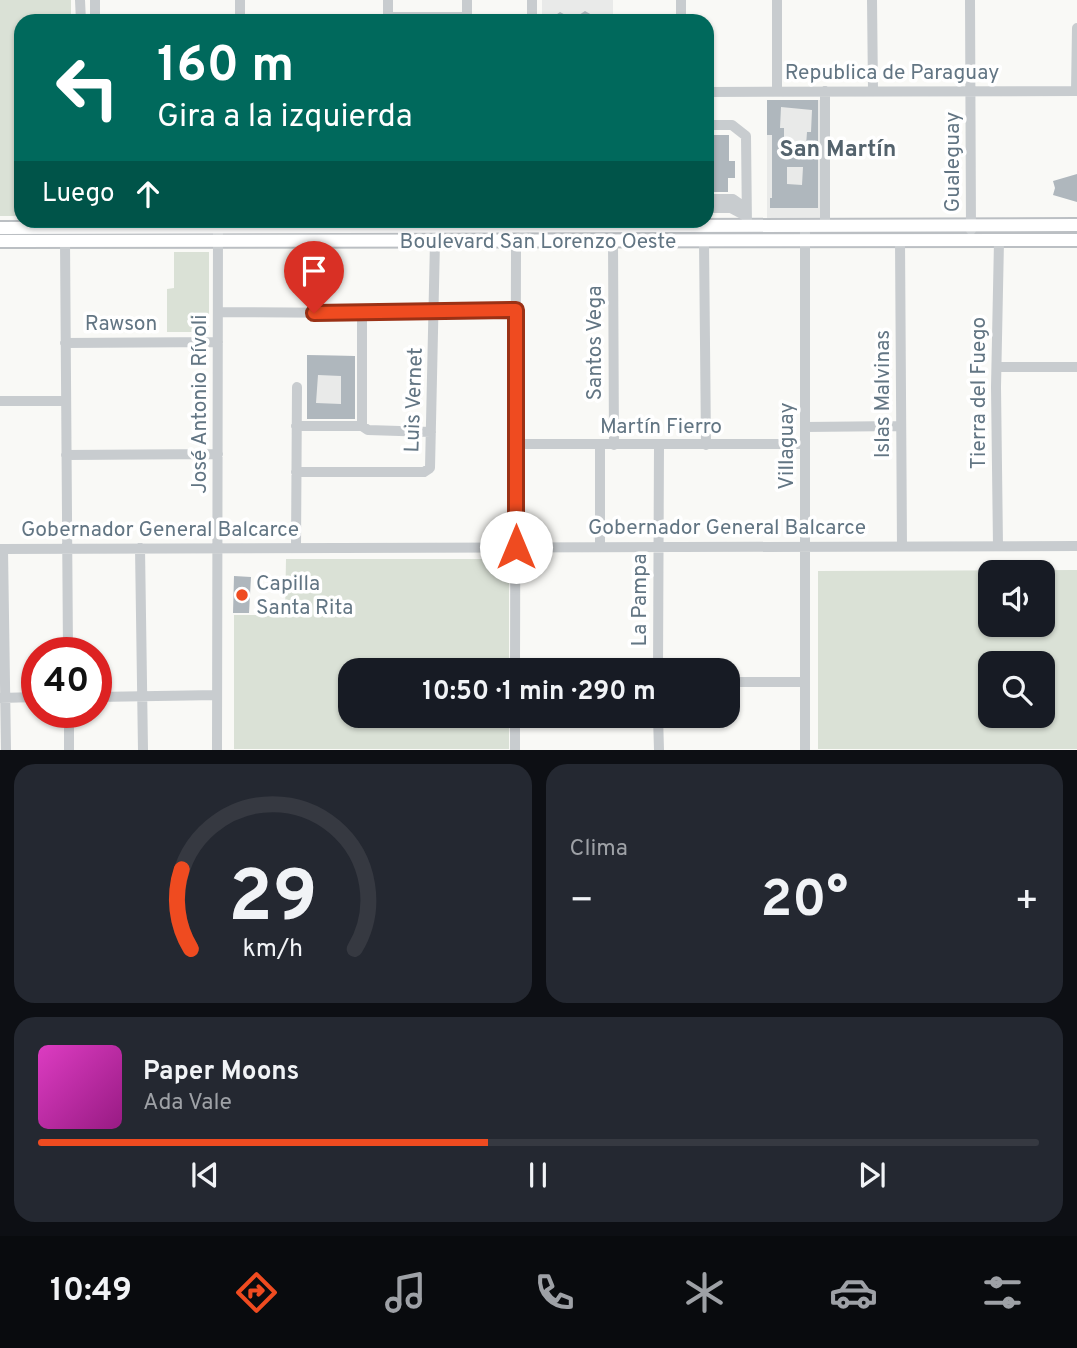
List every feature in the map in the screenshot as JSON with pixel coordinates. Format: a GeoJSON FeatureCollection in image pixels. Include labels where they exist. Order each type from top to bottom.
{"type":"FeatureCollection","features":[{"type":"Feature","properties":{"kind":"main road","name":"Boulevard San Lorenzo Oeste"},"geometry":{"type":"LineString","coordinates":[[714,220],[746,216],[805,226],[1077,225]]}},
{"type":"Feature","properties":{"kind":"main road","name":"Boulevard San Lorenzo Oeste"},"geometry":{"type":"LineString","coordinates":[[0,228],[154,228]]}},
{"type":"Feature","properties":{"kind":"main road","name":"Boulevard San Lorenzo Oeste"},"geometry":{"type":"LineString","coordinates":[[0,241],[65,241],[89,229],[219,241],[1077,240]]}},
{"type":"Feature","properties":{"kind":"street"},"geometry":{"type":"LineString","coordinates":[[777,0],[777,91]]}},
{"type":"Feature","properties":{"kind":"street"},"geometry":{"type":"LineString","coordinates":[[872,0],[873,90]]}},
{"type":"Feature","properties":{"kind":"street","name":"Gualeguay"},"geometry":{"type":"LineString","coordinates":[[970,0],[971,240]]}},
{"type":"Feature","properties":{"kind":"street"},"geometry":{"type":"LineString","coordinates":[[1077,28],[1077,90]]}},
{"type":"Feature","properties":{"kind":"street","name":"Republica de Paraguay"},"geometry":{"type":"LineString","coordinates":[[714,92],[1077,90]]}},
{"type":"Feature","properties":{"kind":"street"},"geometry":{"type":"LineString","coordinates":[[825,91],[825,225]]}},
{"type":"Feature","properties":{"kind":"street"},"geometry":{"type":"LineString","coordinates":[[714,125],[732,125],[746,136],[746,216]]}},
{"type":"Feature","properties":{"kind":"street"},"geometry":{"type":"LineString","coordinates":[[714,199],[733,199],[746,216]]}},
{"type":"Feature","properties":{"kind":"street"},"geometry":{"type":"LineString","coordinates":[[714,208],[731,208],[746,216]]}},
{"type":"Feature","properties":{"kind":"street","name":"Villaguay"},"geometry":{"type":"LineString","coordinates":[[805,226],[805,750]]}},
{"type":"Feature","properties":{"kind":"street","name":"José Antonio Rívoli"},"geometry":{"type":"LineString","coordinates":[[217,750],[218,228]]}},
{"type":"Feature","properties":{"kind":"street"},"geometry":{"type":"LineString","coordinates":[[241,228],[241,241]]}},
{"type":"Feature","properties":{"kind":"street"},"geometry":{"type":"LineString","coordinates":[[388,228],[388,241]]}},
{"type":"Feature","properties":{"kind":"street"},"geometry":{"type":"LineString","coordinates":[[515,658],[516,247],[528,228]]}},
{"type":"Feature","properties":{"kind":"street"},"geometry":{"type":"LineString","coordinates":[[682,228],[682,241]]}},
{"type":"Feature","properties":{"kind":"street","name":"Santos Vega"},"geometry":{"type":"LineString","coordinates":[[613,240],[614,445]]}},
{"type":"Feature","properties":{"kind":"street","name":"Islas Malvinas"},"geometry":{"type":"LineString","coordinates":[[900,240],[901,547]]}},
{"type":"Feature","properties":{"kind":"street"},"geometry":{"type":"LineString","coordinates":[[65,241],[68,637]]}},
{"type":"Feature","properties":{"kind":"street","name":"Luis Vernet"},"geometry":{"type":"LineString","coordinates":[[296,472],[429,470],[435,241]]}},
{"type":"Feature","properties":{"kind":"street"},"geometry":{"type":"LineString","coordinates":[[704,241],[706,445]]}},
{"type":"Feature","properties":{"kind":"street","name":"Tierra del Fuego"},"geometry":{"type":"LineString","coordinates":[[998,546],[999,241]]}},
{"type":"Feature","properties":{"kind":"street"},"geometry":{"type":"LineString","coordinates":[[219,312],[435,313],[516,310]]}},
{"type":"Feature","properties":{"kind":"street"},"geometry":{"type":"LineString","coordinates":[[362,313],[362,426]]}},
{"type":"Feature","properties":{"kind":"street","name":"Rawson"},"geometry":{"type":"LineString","coordinates":[[65,342],[218,342]]}},
{"type":"Feature","properties":{"kind":"street"},"geometry":{"type":"LineString","coordinates":[[997,367],[1077,367]]}},
{"type":"Feature","properties":{"kind":"street"},"geometry":{"type":"LineString","coordinates":[[296,548],[297,387]]}},
{"type":"Feature","properties":{"kind":"street"},"geometry":{"type":"LineString","coordinates":[[0,401],[66,401]]}},
{"type":"Feature","properties":{"kind":"street"},"geometry":{"type":"LineString","coordinates":[[296,426],[362,426],[368,430],[432,432]]}},
{"type":"Feature","properties":{"kind":"street"},"geometry":{"type":"LineString","coordinates":[[805,427],[901,426]]}},
{"type":"Feature","properties":{"kind":"street","name":"Martín Fierro"},"geometry":{"type":"LineString","coordinates":[[517,444],[805,444]]}},
{"type":"Feature","properties":{"kind":"street"},"geometry":{"type":"LineString","coordinates":[[600,445],[600,547]]}},
{"type":"Feature","properties":{"kind":"street","name":"La Pampa"},"geometry":{"type":"LineString","coordinates":[[658,658],[659,445]]}},
{"type":"Feature","properties":{"kind":"street"},"geometry":{"type":"LineString","coordinates":[[66,455],[218,454]]}},
{"type":"Feature","properties":{"kind":"street","name":"Gobernador General Balcarce"},"geometry":{"type":"LineString","coordinates":[[1,549],[1077,546]]}},
{"type":"Feature","properties":{"kind":"street"},"geometry":{"type":"LineString","coordinates":[[140,548],[142,750]]}},
{"type":"Feature","properties":{"kind":"street"},"geometry":{"type":"LineString","coordinates":[[1,549],[6,750]]}},
{"type":"Feature","properties":{"kind":"street"},"geometry":{"type":"LineString","coordinates":[[740,682],[804,682]]}},
{"type":"Feature","properties":{"kind":"street"},"geometry":{"type":"LineString","coordinates":[[112,697],[217,695]]}},
{"type":"Feature","properties":{"kind":"street"},"geometry":{"type":"LineString","coordinates":[[3,698],[21,698]]}},
{"type":"Feature","properties":{"kind":"street"},"geometry":{"type":"LineString","coordinates":[[69,728],[69,750]]}},
{"type":"Feature","properties":{"kind":"street"},"geometry":{"type":"LineString","coordinates":[[515,728],[515,750]]}},
{"type":"Feature","properties":{"kind":"street"},"geometry":{"type":"LineString","coordinates":[[659,728],[659,750]]}},
{"type":"Feature","properties":{"kind":"shaded area"},"geometry":{"type":"Polygon","coordinates":[[[0,0],[71,0],[71,14],[14,14],[14,216],[0,216],[0,0]]]}},
{"type":"Feature","properties":{"kind":"shaded area"},"geometry":{"type":"Polygon","coordinates":[[[542,0],[613,0],[613,14],[542,14],[542,0]]]}},
{"type":"Feature","properties":{"kind":"shaded area"},"geometry":{"type":"Polygon","coordinates":[[[767,100],[821,100],[824,218],[767,218],[767,100]]]}},
{"type":"Feature","properties":{"kind":"shaded area"},"geometry":{"type":"Polygon","coordinates":[[[174,252],[209,252],[209,327],[203,332],[167,332],[167,289],[174,288],[174,252]]]}},
{"type":"Feature","properties":{"kind":"shaded area"},"geometry":{"type":"Polygon","coordinates":[[[307,355],[355,356],[355,419],[307,419],[307,355]]]}},
{"type":"Feature","properties":{"kind":"shaded area"},"geometry":{"type":"Polygon","coordinates":[[[286,559],[509,559],[509,658],[338,658],[338,728],[509,728],[509,749],[234,749],[234,615],[285,615],[286,559]]]}},
{"type":"Feature","properties":{"kind":"shaded area"},"geometry":{"type":"Polygon","coordinates":[[[978,570],[978,637],[1055,637],[1055,570],[1077,570],[1077,749],[818,749],[818,571],[978,570]]]}},
{"type":"Feature","properties":{"kind":"building"},"geometry":{"type":"Polygon","coordinates":[[[767,100],[818,100],[818,208],[770,208],[772,135],[767,135],[767,100]],[[781,107],[780,128],[784,128],[784,144],[806,146],[807,132],[811,132],[812,110],[781,107]],[[787,167],[787,184],[802,185],[803,167],[787,167]]]}},
{"type":"Feature","properties":{"kind":"building"},"geometry":{"type":"Polygon","coordinates":[[[714,135],[729,135],[729,161],[735,161],[735,178],[728,178],[728,192],[714,192],[714,135]]]}},
{"type":"Feature","properties":{"kind":"building"},"geometry":{"type":"Polygon","coordinates":[[[1077,174],[1077,202],[1053,195],[1053,181],[1077,174]]]}},
{"type":"Feature","properties":{"kind":"building"},"geometry":{"type":"Polygon","coordinates":[[[307,355],[355,356],[355,419],[307,419],[307,355]],[[318,375],[316,403],[341,404],[341,376],[318,375]]]}},
{"type":"Feature","properties":{"kind":"building","name":"Capilla Santa Rita"},"geometry":{"type":"Polygon","coordinates":[[[234,576],[251,577],[249,613],[233,613],[234,576]]]}},
{"type":"Feature","properties":{"kind":"place","name":"Capilla Santa Rita"},"geometry":{"type":"Point","coordinates":[242,595]}},
{"type":"Feature","properties":{"kind":"district","name":"San Martín"},"geometry":{"type":"Point","coordinates":[838,148]}},
{"type":"Feature","properties":{"kind":"route"},"geometry":{"type":"LineString","coordinates":[[314,313],[516,310],[516,547]]}}]}
